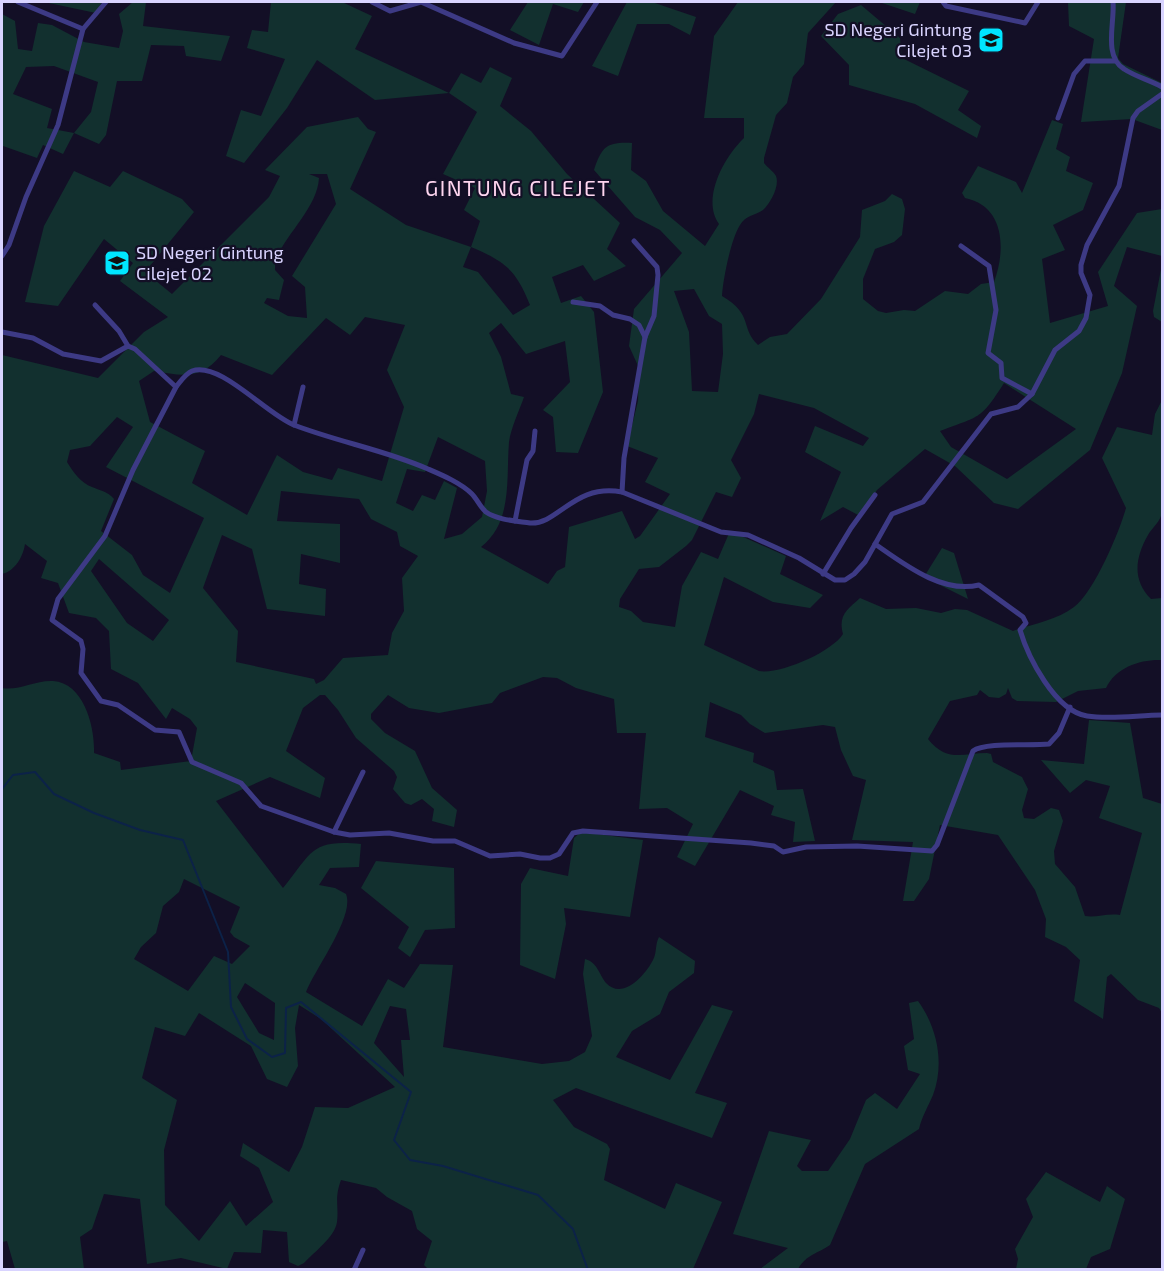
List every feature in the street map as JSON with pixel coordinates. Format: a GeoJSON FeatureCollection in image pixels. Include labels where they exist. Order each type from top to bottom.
{"type":"FeatureCollection","features":[{"type":"Feature","properties":{"kind":"street"},"geometry":{"type":"LineString","coordinates":[[18,2],[82,29]]}},
{"type":"Feature","properties":{"kind":"street"},"geometry":{"type":"LineString","coordinates":[[2,256],[9,244],[26,197],[57,125],[82,29],[106,2]]}},
{"type":"Feature","properties":{"kind":"street"},"geometry":{"type":"LineString","coordinates":[[372,2],[390,11],[421,2],[514,43],[562,56],[597,2]]}},
{"type":"Feature","properties":{"kind":"street"},"geometry":{"type":"LineString","coordinates":[[943,2],[946,6],[1025,23],[1038,2]]}},
{"type":"Feature","properties":{"kind":"street"},"geometry":{"type":"LineString","coordinates":[[1113,2],[1111,44],[1115,61],[1123,69],[1162,87]]}},
{"type":"Feature","properties":{"kind":"street"},"geometry":{"type":"LineString","coordinates":[[1058,118],[1074,74],[1085,61],[1115,61]]}},
{"type":"Feature","properties":{"kind":"street"},"geometry":{"type":"LineString","coordinates":[[1070,707],[1059,733],[1049,744],[1018,747],[990,745],[973,751],[937,845],[932,851],[856,846],[806,847],[783,852],[774,846],[762,844],[582,831],[573,834],[555,856],[540,858],[520,854],[490,856],[455,841],[433,841],[389,833],[350,835],[334,832],[261,806],[241,783],[192,762],[179,732],[155,730],[118,705],[101,701],[81,673],[83,649],[81,641],[52,620],[58,599],[105,536],[133,470],[176,387],[186,374],[194,370],[214,372],[245,391],[274,417],[428,469],[470,492],[485,511],[515,521],[544,521],[584,495],[608,489],[622,492],[721,532],[748,536],[799,558],[835,580],[845,580],[865,562],[892,514],[923,502],[991,414],[1018,407],[1032,394],[1055,350],[1079,331],[1086,318],[1090,295],[1081,273],[1087,245],[1119,186],[1133,118],[1138,111],[1162,94]]}},
{"type":"Feature","properties":{"kind":"street"},"geometry":{"type":"LineString","coordinates":[[622,492],[624,458],[645,337],[654,316],[657,267],[634,241]]}},
{"type":"Feature","properties":{"kind":"street"},"geometry":{"type":"LineString","coordinates":[[961,246],[989,266],[996,310],[988,353],[1001,363],[1002,378],[1032,394]]}},
{"type":"Feature","properties":{"kind":"street"},"geometry":{"type":"LineString","coordinates":[[573,302],[600,306],[613,315],[630,319],[639,325],[645,337]]}},
{"type":"Feature","properties":{"kind":"street"},"geometry":{"type":"LineString","coordinates":[[95,305],[119,331],[128,346],[135,349],[176,387]]}},
{"type":"Feature","properties":{"kind":"street"},"geometry":{"type":"LineString","coordinates":[[2,332],[33,338],[63,354],[101,361],[128,346]]}},
{"type":"Feature","properties":{"kind":"street"},"geometry":{"type":"LineString","coordinates":[[294,425],[303,387]]}},
{"type":"Feature","properties":{"kind":"street"},"geometry":{"type":"LineString","coordinates":[[515,521],[527,460],[533,451],[535,431]]}},
{"type":"Feature","properties":{"kind":"street"},"geometry":{"type":"LineString","coordinates":[[823,574],[851,528],[875,495]]}},
{"type":"Feature","properties":{"kind":"street"},"geometry":{"type":"LineString","coordinates":[[875,544],[915,572],[965,589],[979,585],[1023,617],[1026,623],[1020,630],[1028,656],[1046,685],[1070,707],[1085,716],[1162,715]]}},
{"type":"Feature","properties":{"kind":"street"},"geometry":{"type":"LineString","coordinates":[[334,832],[363,772]]}},
{"type":"Feature","properties":{"kind":"street"},"geometry":{"type":"LineString","coordinates":[[354,1269],[363,1250]]}},
{"type":"Feature","properties":{"kind":"green space"},"geometry":{"type":"Polygon","coordinates":[[[44,2],[102,2],[96,13],[44,2]]]}},
{"type":"Feature","properties":{"kind":"green space"},"geometry":{"type":"Polygon","coordinates":[[[133,2],[146,2],[143,26],[230,36],[221,61],[186,56],[184,46],[151,45],[142,81],[117,81],[106,135],[99,144],[74,133],[63,154],[43,145],[37,158],[3,146],[2,150],[2,14],[15,21],[18,49],[32,51],[38,23],[52,25],[84,42],[119,48],[123,31],[119,14],[133,2]],[[54,66],[26,67],[13,94],[52,109],[47,128],[74,133],[91,112],[98,82],[54,66]]]}},
{"type":"Feature","properties":{"kind":"green space"},"geometry":{"type":"Polygon","coordinates":[[[271,2],[342,2],[372,16],[355,49],[449,93],[375,100],[317,60],[287,108],[244,163],[226,156],[241,110],[261,116],[285,59],[247,48],[252,30],[268,32],[271,2]]]}},
{"type":"Feature","properties":{"kind":"green space"},"geometry":{"type":"Polygon","coordinates":[[[528,2],[584,2],[578,12],[553,4],[539,45],[510,30],[528,2]]]}},
{"type":"Feature","properties":{"kind":"green space"},"geometry":{"type":"Polygon","coordinates":[[[627,2],[652,2],[696,17],[690,35],[669,24],[637,24],[618,76],[592,66],[627,2]]]}},
{"type":"Feature","properties":{"kind":"green space"},"geometry":{"type":"Polygon","coordinates":[[[738,2],[836,2],[808,33],[804,64],[793,77],[787,103],[776,115],[764,158],[764,163],[776,176],[777,185],[774,194],[763,210],[742,222],[728,259],[722,296],[739,309],[749,333],[758,345],[770,337],[787,334],[821,299],[860,237],[862,210],[885,201],[892,194],[902,199],[905,209],[902,235],[894,242],[875,249],[863,279],[863,299],[878,311],[886,313],[915,311],[945,291],[968,294],[981,284],[994,282],[1000,256],[999,231],[988,210],[965,198],[962,193],[978,166],[1016,182],[1022,193],[1052,120],[1063,124],[1056,149],[1070,157],[1066,171],[1093,183],[1083,210],[1053,225],[1065,250],[1042,259],[1050,323],[1108,306],[1098,272],[1137,213],[1162,209],[1162,256],[1127,247],[1114,286],[1137,306],[1122,373],[1090,450],[1018,509],[994,503],[955,466],[925,449],[877,490],[860,516],[843,507],[820,521],[841,472],[805,452],[815,426],[863,446],[869,438],[814,408],[759,394],[754,414],[731,460],[741,478],[732,497],[716,492],[692,540],[659,567],[639,569],[620,599],[619,607],[631,611],[643,622],[675,627],[682,586],[701,552],[718,559],[730,531],[786,556],[780,574],[823,595],[810,608],[773,602],[724,577],[704,645],[759,671],[791,666],[828,648],[843,634],[843,617],[860,598],[886,609],[916,608],[941,613],[955,609],[967,610],[1013,631],[1052,618],[1074,607],[1090,589],[1123,519],[1126,508],[1102,458],[1117,427],[1152,435],[1155,414],[1162,400],[1162,512],[1140,552],[1138,576],[1151,599],[1162,598],[1162,660],[1146,661],[1130,666],[1116,675],[1106,688],[1078,691],[1056,702],[1017,701],[1012,698],[1008,688],[1006,694],[999,698],[989,697],[980,690],[977,695],[950,701],[928,739],[949,754],[991,754],[993,762],[1022,777],[1028,789],[1022,810],[1024,818],[1034,819],[1051,808],[1059,810],[1063,821],[1054,851],[1055,864],[1075,887],[1085,916],[1120,915],[1142,833],[1099,818],[1110,786],[1086,780],[1070,793],[1041,760],[1084,764],[1089,720],[1130,723],[1143,798],[1162,804],[1162,1013],[1159,1008],[1138,1000],[1111,974],[1107,977],[1103,1019],[1074,1001],[1080,960],[1066,947],[1045,937],[1046,919],[1035,890],[998,835],[940,825],[929,879],[914,901],[903,901],[913,842],[852,840],[866,780],[853,776],[841,750],[835,727],[823,725],[765,733],[741,715],[710,702],[705,737],[754,753],[753,762],[774,771],[777,790],[803,789],[815,841],[793,842],[795,822],[771,815],[774,806],[740,790],[695,866],[677,857],[693,824],[667,808],[639,809],[646,733],[617,733],[614,699],[576,688],[557,678],[543,677],[500,693],[492,703],[439,713],[409,708],[388,695],[371,714],[371,719],[385,733],[415,751],[432,788],[457,810],[454,827],[432,821],[434,809],[422,799],[411,805],[405,803],[393,789],[397,777],[394,771],[356,738],[338,710],[325,695],[320,695],[303,708],[286,751],[325,778],[320,798],[270,777],[216,801],[283,888],[307,857],[322,846],[344,843],[361,844],[359,867],[330,868],[319,885],[335,888],[346,894],[347,904],[340,929],[306,992],[362,1026],[388,979],[404,988],[420,964],[453,965],[443,1047],[542,1064],[569,1061],[585,1052],[592,1036],[583,974],[585,959],[595,966],[606,983],[613,988],[620,989],[633,984],[650,966],[659,937],[695,961],[694,973],[669,992],[660,1014],[632,1031],[616,1057],[670,1080],[712,1005],[733,1011],[695,1093],[727,1103],[712,1138],[576,1088],[553,1100],[574,1127],[607,1144],[610,1149],[604,1180],[665,1209],[676,1183],[722,1202],[693,1269],[428,1269],[424,1265],[432,1241],[417,1229],[412,1211],[376,1188],[341,1180],[335,1228],[324,1244],[298,1266],[289,1262],[287,1232],[263,1230],[261,1253],[234,1252],[227,1269],[181,1258],[147,1264],[140,1199],[104,1194],[92,1229],[80,1237],[84,1269],[15,1269],[7,1241],[2,1242],[2,688],[8,689],[53,681],[73,689],[86,708],[90,719],[94,753],[120,762],[121,770],[191,761],[197,728],[190,719],[172,708],[166,719],[138,683],[111,669],[109,631],[96,618],[69,613],[58,583],[41,578],[47,561],[25,544],[18,563],[11,570],[2,574],[2,355],[98,378],[144,332],[168,317],[120,281],[133,263],[104,239],[58,306],[25,302],[44,226],[74,171],[110,187],[123,171],[182,199],[194,212],[145,272],[172,294],[269,197],[280,176],[265,170],[307,127],[358,117],[368,129],[376,132],[350,189],[406,225],[471,247],[480,221],[464,210],[475,188],[443,174],[477,112],[449,93],[461,73],[481,83],[490,67],[512,78],[500,106],[531,131],[567,174],[620,223],[607,249],[626,266],[594,281],[583,265],[552,277],[561,303],[581,296],[594,312],[603,392],[578,453],[556,452],[553,417],[543,410],[570,382],[565,341],[526,354],[501,323],[489,333],[501,357],[511,394],[524,397],[509,442],[506,499],[503,513],[491,537],[481,547],[548,584],[557,571],[565,567],[569,527],[622,511],[635,539],[640,536],[670,494],[645,482],[658,458],[627,446],[638,401],[639,368],[629,346],[634,309],[682,253],[660,230],[635,217],[594,170],[607,147],[617,143],[632,143],[631,170],[646,181],[663,211],[705,246],[719,224],[712,203],[717,179],[729,156],[744,138],[744,118],[704,118],[714,36],[738,2]],[[309,174],[319,178],[316,191],[304,216],[276,260],[275,270],[284,280],[279,300],[267,298],[264,303],[288,316],[307,318],[305,287],[292,276],[336,204],[327,174],[309,174]],[[471,247],[463,267],[478,272],[513,315],[530,305],[520,283],[508,268],[493,257],[471,247]],[[694,289],[674,291],[689,332],[692,391],[718,392],[723,354],[722,324],[709,316],[694,289]],[[365,317],[350,335],[326,318],[272,375],[221,355],[214,363],[199,372],[183,375],[154,371],[139,381],[150,422],[205,451],[192,483],[247,515],[277,455],[303,472],[332,480],[338,468],[382,481],[404,407],[387,370],[405,325],[365,317]],[[1004,383],[978,416],[940,431],[951,447],[1007,479],[1076,429],[1004,383]],[[117,417],[90,446],[70,450],[67,462],[84,483],[114,499],[101,531],[132,555],[143,575],[170,593],[204,518],[106,467],[133,427],[117,417]],[[438,437],[425,472],[407,469],[396,503],[413,511],[422,495],[435,500],[444,481],[457,488],[444,539],[462,534],[482,517],[487,491],[485,461],[438,437]],[[281,491],[277,521],[340,524],[340,563],[301,554],[299,584],[326,589],[325,616],[267,609],[252,549],[222,535],[203,588],[238,631],[236,662],[314,679],[316,684],[324,680],[343,658],[388,655],[392,633],[404,611],[402,578],[418,556],[400,546],[397,532],[371,519],[359,499],[281,491]],[[99,559],[91,571],[127,623],[153,641],[169,620],[99,559]],[[184,879],[179,892],[163,906],[156,933],[141,947],[134,959],[188,991],[214,956],[232,964],[250,946],[234,937],[230,932],[240,907],[184,879]],[[245,983],[237,997],[259,1033],[274,1040],[275,1003],[245,983]],[[299,1005],[295,1028],[298,1066],[287,1087],[267,1079],[251,1046],[199,1013],[185,1036],[155,1027],[142,1078],[177,1100],[164,1150],[165,1205],[199,1241],[230,1201],[246,1226],[273,1202],[259,1168],[240,1156],[243,1143],[289,1172],[302,1147],[315,1107],[348,1108],[395,1087],[321,1019],[299,1005]],[[390,1006],[374,1043],[404,1077],[401,1040],[410,1040],[406,1009],[390,1006]]]}},
{"type":"Feature","properties":{"kind":"green space"},"geometry":{"type":"Polygon","coordinates":[[[879,2],[920,2],[915,14],[879,2]]]}},
{"type":"Feature","properties":{"kind":"green space"},"geometry":{"type":"Polygon","coordinates":[[[1068,2],[1126,2],[1118,58],[1123,64],[1162,83],[1162,130],[1132,119],[1081,122],[1094,39],[1069,26],[1068,2]]]}},
{"type":"Feature","properties":{"kind":"green space"},"geometry":{"type":"Polygon","coordinates":[[[861,5],[900,38],[902,58],[969,91],[958,110],[981,126],[977,138],[915,104],[849,85],[849,65],[821,36],[838,14],[861,5]]]}},
{"type":"Feature","properties":{"kind":"green space"},"geometry":{"type":"Polygon","coordinates":[[[1162,264],[1162,322],[1154,317],[1153,311],[1162,264]]]}},
{"type":"Feature","properties":{"kind":"green space"},"geometry":{"type":"Polygon","coordinates":[[[942,548],[954,553],[968,599],[924,577],[942,548]]]}},
{"type":"Feature","properties":{"kind":"green space"},"geometry":{"type":"Polygon","coordinates":[[[581,832],[643,840],[630,917],[564,908],[566,924],[555,979],[520,965],[521,884],[530,868],[568,876],[574,838],[581,832]]]}},
{"type":"Feature","properties":{"kind":"green space"},"geometry":{"type":"Polygon","coordinates":[[[376,861],[454,868],[455,928],[425,930],[410,957],[398,948],[409,927],[361,888],[376,861]]]}},
{"type":"Feature","properties":{"kind":"green space"},"geometry":{"type":"Polygon","coordinates":[[[918,1001],[930,1022],[939,1058],[937,1083],[919,1129],[865,1164],[830,1245],[809,1257],[798,1269],[760,1269],[788,1248],[733,1234],[769,1131],[811,1140],[797,1166],[802,1171],[828,1171],[850,1139],[866,1100],[875,1093],[897,1109],[920,1074],[908,1070],[904,1046],[914,1039],[909,1003],[918,1001]]]}},
{"type":"Feature","properties":{"kind":"green space"},"geometry":{"type":"Polygon","coordinates":[[[1046,1172],[1100,1202],[1107,1186],[1125,1199],[1110,1249],[1091,1257],[1086,1269],[1016,1269],[1018,1259],[1015,1249],[1033,1217],[1026,1199],[1046,1172]]]}},
{"type":"Feature","properties":{"kind":"waterway"},"geometry":{"type":"LineString","coordinates":[[2,789],[13,775],[35,772],[54,794],[94,813],[140,830],[183,840],[228,952],[231,1007],[247,1039],[272,1057],[285,1053],[286,1008],[301,1002],[411,1092],[394,1140],[410,1160],[443,1166],[538,1195],[573,1229],[588,1270]]}},
{"type":"Feature","properties":{"kind":"place","name":"SD Negeri Gintung Cilejet 03"},"geometry":{"type":"Point","coordinates":[991,40]}},
{"type":"Feature","properties":{"kind":"place","name":"SD Negeri Gintung Cilejet 02"},"geometry":{"type":"Point","coordinates":[117,263]}},
{"type":"Feature","properties":{"kind":"district","name":"GINTUNG CILEJET"},"geometry":{"type":"Point","coordinates":[518,189]}}]}
